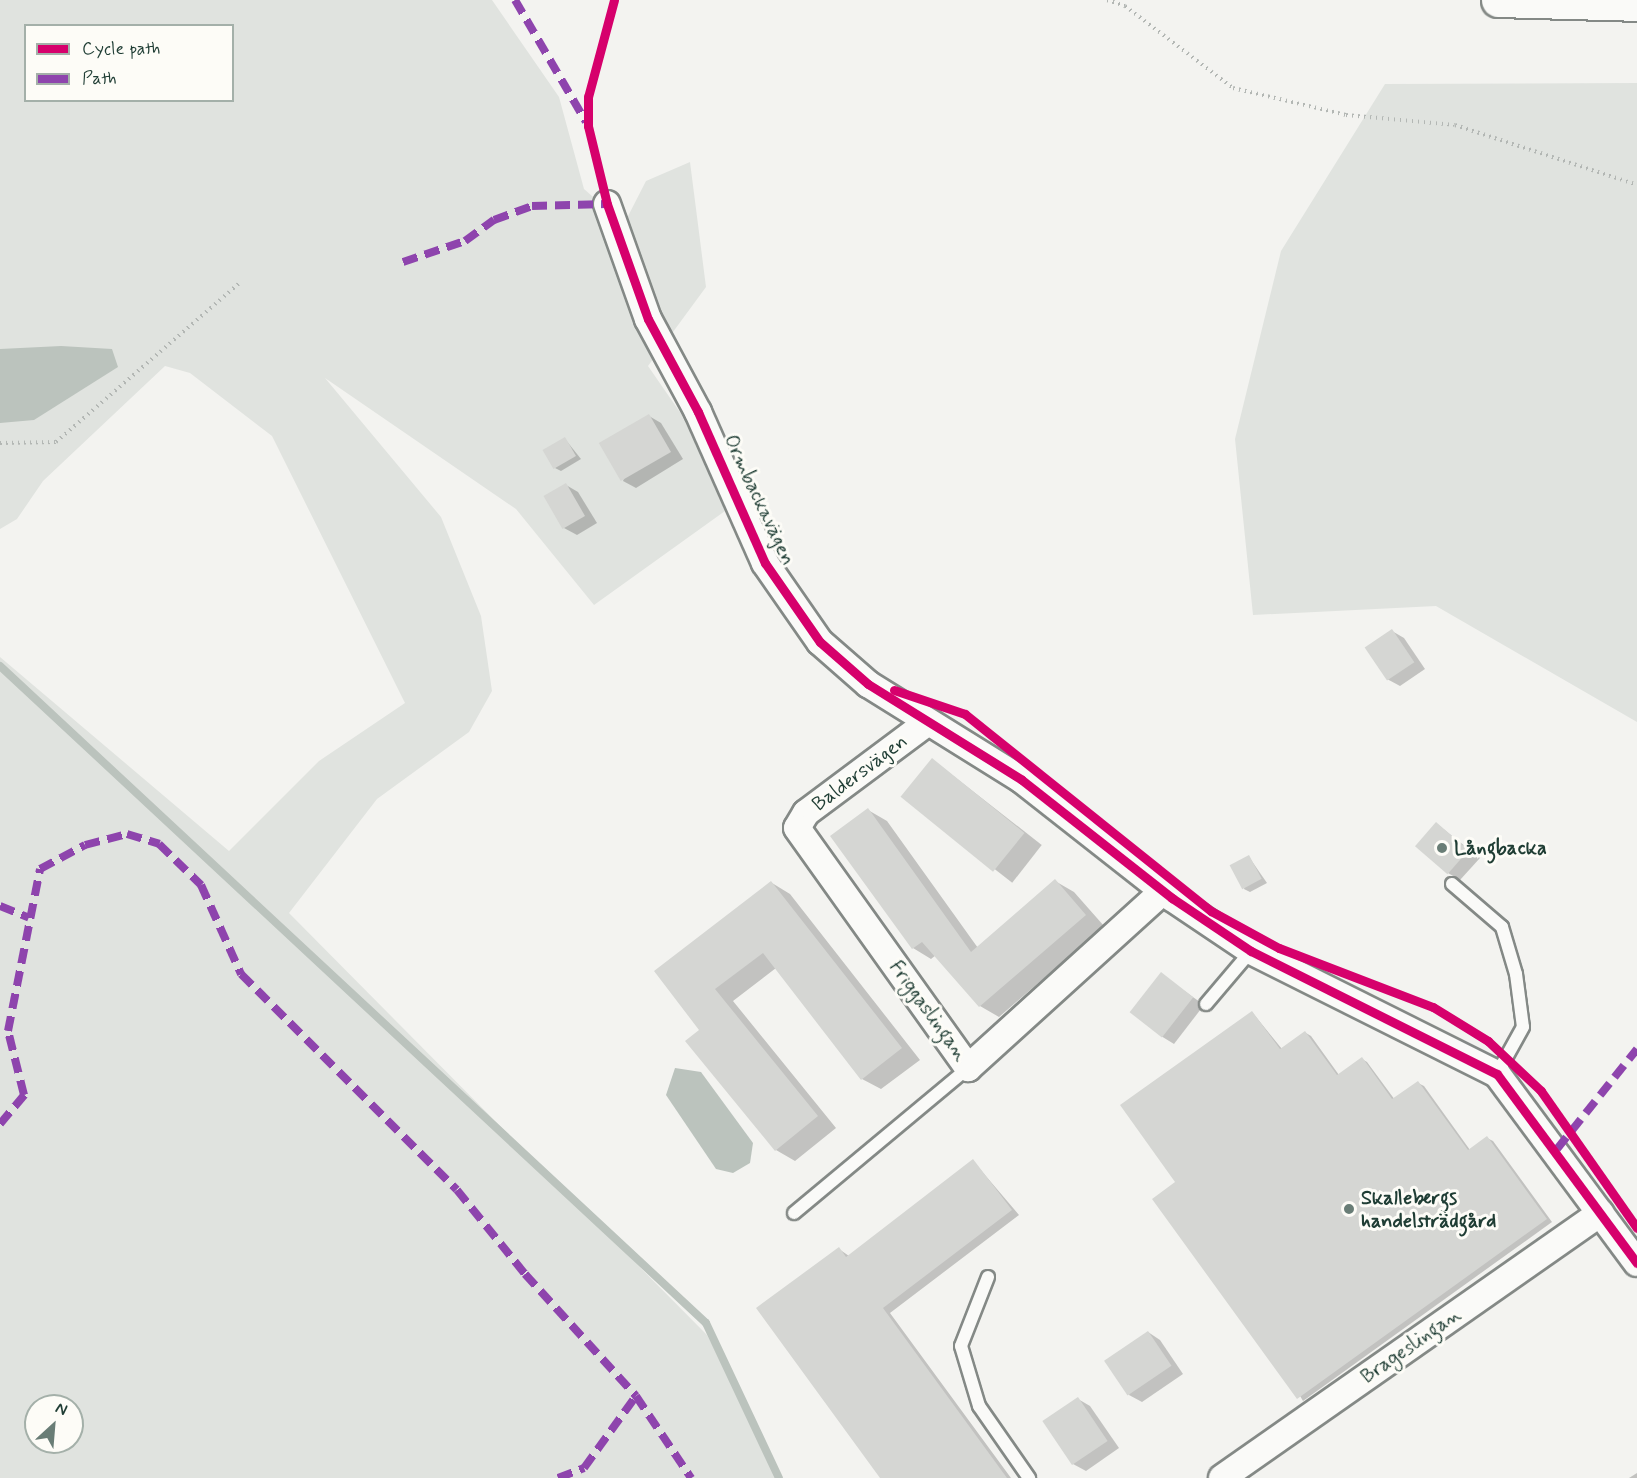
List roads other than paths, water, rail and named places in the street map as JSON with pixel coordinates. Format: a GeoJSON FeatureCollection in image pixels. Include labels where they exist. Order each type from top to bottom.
{"type":"FeatureCollection","features":[{"type":"Feature","properties":{"kind":"main road"},"geometry":{"type":"LineString","coordinates":[[1498,0],[1637,4]]}},
{"type":"Feature","properties":{"kind":"street","name":"Ormbackavägen"},"geometry":{"type":"LineString","coordinates":[[607,204],[648,319],[699,412],[765,563],[820,642],[868,684],[1022,780],[1163,891],[1251,951],[1497,1074],[1637,1263]]}},
{"type":"Feature","properties":{"kind":"street","name":"Baldersvägen"},"geometry":{"type":"LineString","coordinates":[[797,828],[806,813],[928,722]]}},
{"type":"Feature","properties":{"kind":"street","name":"Friggaslingan"},"geometry":{"type":"LineString","coordinates":[[797,828],[968,1068],[1163,891]]}},
{"type":"Feature","properties":{"kind":"street","name":"Brageslingan"},"geometry":{"type":"LineString","coordinates":[[1222,1478],[1600,1213]]}},
{"type":"Feature","properties":{"kind":"lane"},"geometry":{"type":"LineString","coordinates":[[1452,884],[1502,927],[1516,974],[1523,1028],[1497,1074]]}},
{"type":"Feature","properties":{"kind":"lane"},"geometry":{"type":"LineString","coordinates":[[1206,1004],[1251,951]]}},
{"type":"Feature","properties":{"kind":"lane"},"geometry":{"type":"LineString","coordinates":[[794,1212],[968,1068]]}},
{"type":"Feature","properties":{"kind":"lane"},"geometry":{"type":"LineString","coordinates":[[988,1277],[961,1346],[979,1406],[1029,1478]]}},
{"type":"Feature","properties":{"kind":"waterway"},"geometry":{"type":"LineString","coordinates":[[0,666],[706,1323],[779,1478]]}},
{"type":"Feature","properties":{"kind":"place","name":"Långbacka"},"geometry":{"type":"Point","coordinates":[1442,848]}},
{"type":"Feature","properties":{"kind":"place","name":"Skallebergs handelsträdgård"},"geometry":{"type":"Point","coordinates":[1349,1209]}}]}
